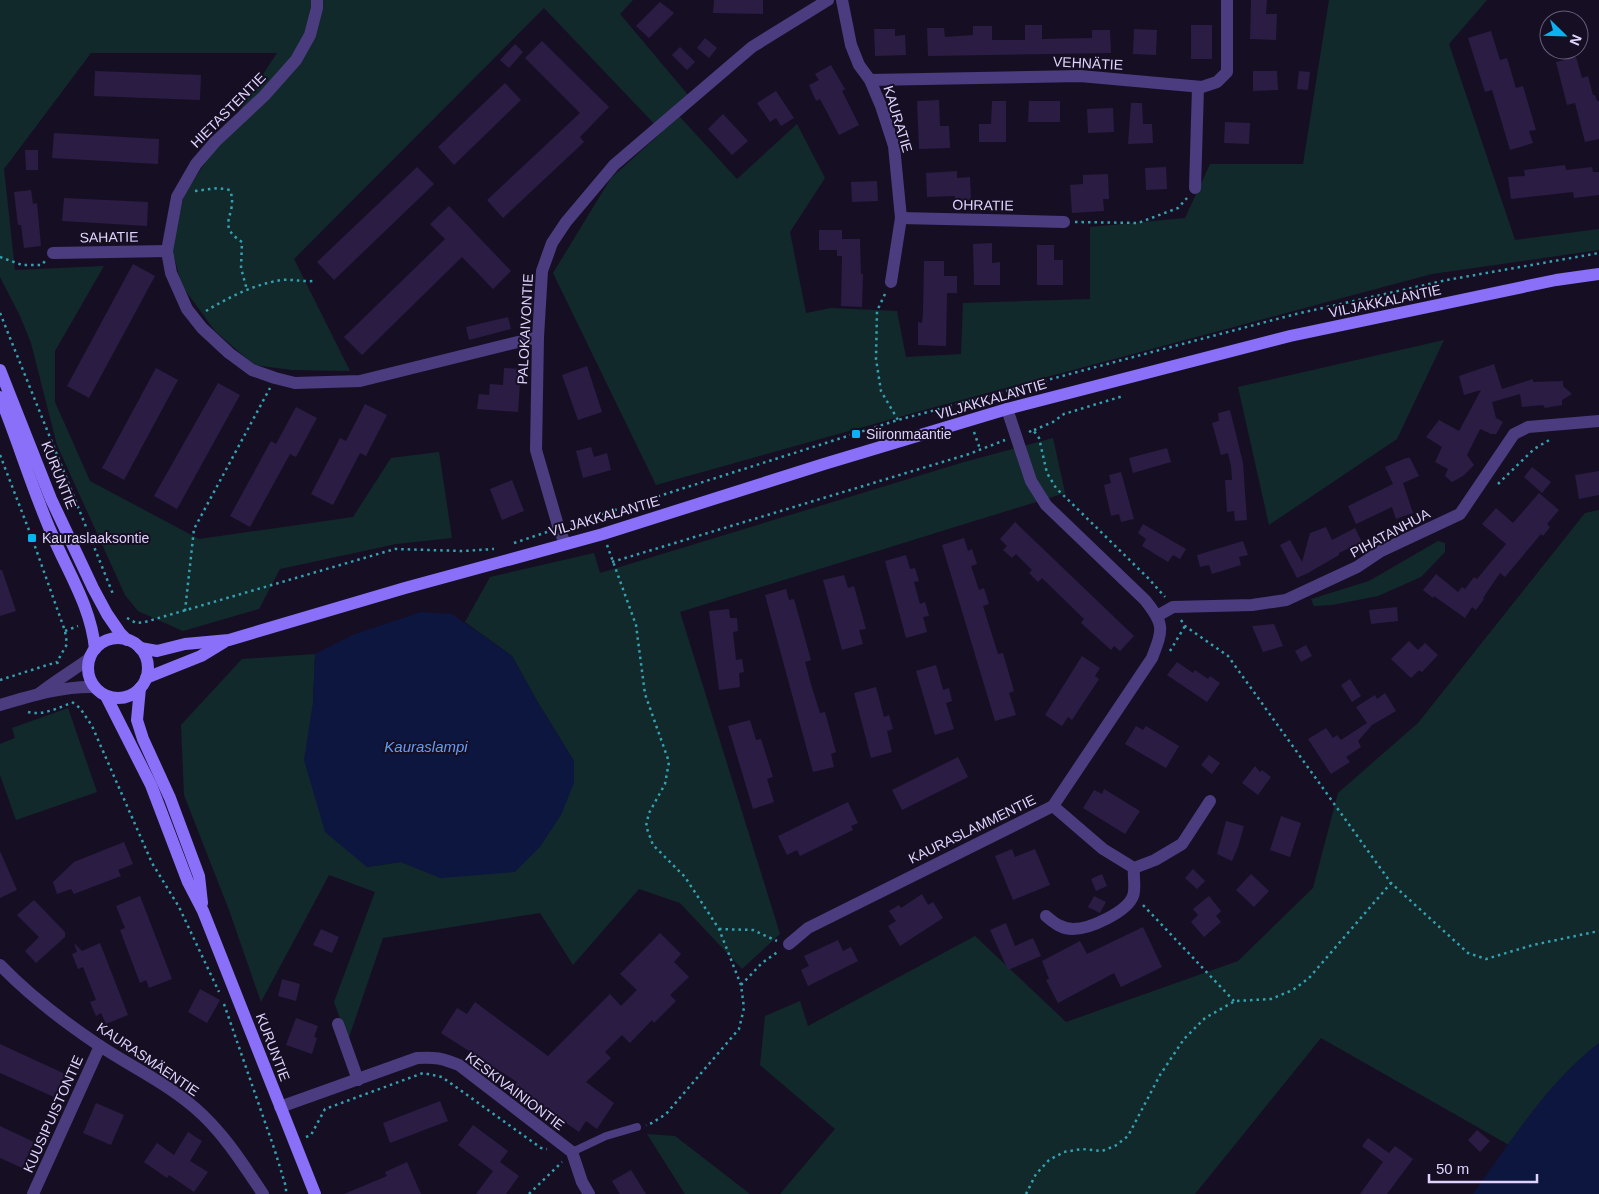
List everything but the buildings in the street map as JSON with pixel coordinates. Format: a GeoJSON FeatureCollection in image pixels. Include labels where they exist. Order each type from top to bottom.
{"type":"FeatureCollection","features":[{"type":"Feature","properties":{"kind":"main road","name":"VILJAKKALANTIE"},"geometry":{"type":"LineString","coordinates":[[140,648],[157,651],[185,644],[229,640],[603,534],[824,464],[1007,409],[1290,336],[1556,280],[1599,274]]}},
{"type":"Feature","properties":{"kind":"main road","name":"KURUNTIE"},"geometry":{"type":"LineString","coordinates":[[0,370],[51,499],[88,579],[107,614],[127,640]]}},
{"type":"Feature","properties":{"kind":"main road","name":"KURUNTIE"},"geometry":{"type":"LineString","coordinates":[[0,397],[51,532],[90,621],[92,653]]}},
{"type":"Feature","properties":{"kind":"main road"},"geometry":{"type":"LineString","coordinates":[[118,638],[127,640],[140,648],[146,662],[143,683],[130,696],[118,698],[106,696],[94,687],[89,678],[88,668],[92,653],[101,643],[118,638]]}},
{"type":"Feature","properties":{"kind":"main road","name":"VILJAKKALANTIE"},"geometry":{"type":"LineString","coordinates":[[143,683],[201,656],[229,640]]}},
{"type":"Feature","properties":{"kind":"main road","name":"KURUNTIE"},"geometry":{"type":"LineString","coordinates":[[143,683],[137,720],[170,798],[199,876],[203,911]]}},
{"type":"Feature","properties":{"kind":"main road","name":"KURUNTIE"},"geometry":{"type":"LineString","coordinates":[[106,696],[151,785],[188,882],[203,911],[315,1194]]}},
{"type":"Feature","properties":{"kind":"street","name":"HIETASTENTIE"},"geometry":{"type":"LineString","coordinates":[[317,0],[317,8],[310,35],[296,60],[264,96],[196,164],[177,197],[167,251],[171,273],[187,309],[202,328],[229,354],[252,370],[295,383],[360,381],[538,337]]}},
{"type":"Feature","properties":{"kind":"street","name":"PALOKAIVONTIE"},"geometry":{"type":"LineString","coordinates":[[565,544],[558,529],[536,450],[538,337],[542,271],[552,243],[566,222],[614,165],[752,47],[828,0]]}},
{"type":"Feature","properties":{"kind":"street","name":"KAURATIE"},"geometry":{"type":"LineString","coordinates":[[842,0],[850,45],[859,65],[870,80],[894,146],[901,218],[891,282]]}},
{"type":"Feature","properties":{"kind":"street","name":"VEHNÄTIE"},"geometry":{"type":"LineString","coordinates":[[870,80],[1080,76],[1198,87],[1218,82],[1227,72],[1227,0]]}},
{"type":"Feature","properties":{"kind":"street"},"geometry":{"type":"LineString","coordinates":[[1196,188],[1198,87]]}},
{"type":"Feature","properties":{"kind":"street","name":"OHRATIE"},"geometry":{"type":"LineString","coordinates":[[901,218],[1064,222]]}},
{"type":"Feature","properties":{"kind":"street","name":"SAHATIE"},"geometry":{"type":"LineString","coordinates":[[53,253],[167,251]]}},
{"type":"Feature","properties":{"kind":"street"},"geometry":{"type":"LineString","coordinates":[[1007,409],[1031,481],[1046,506],[1145,600],[1157,616]]}},
{"type":"Feature","properties":{"kind":"street","name":"PIHATANHUA"},"geometry":{"type":"LineString","coordinates":[[1157,616],[1173,607],[1252,605],[1286,600],[1357,567],[1381,552],[1460,514],[1514,434],[1528,427],[1599,421]]}},
{"type":"Feature","properties":{"kind":"street","name":"KAURASLAMMENTIE"},"geometry":{"type":"LineString","coordinates":[[789,944],[808,928],[1053,806],[1152,658],[1161,633],[1157,616]]}},
{"type":"Feature","properties":{"kind":"street"},"geometry":{"type":"LineString","coordinates":[[0,705],[40,693],[64,683],[73,671],[92,653]]}},
{"type":"Feature","properties":{"kind":"street"},"geometry":{"type":"LineString","coordinates":[[64,683],[94,687]]}},
{"type":"Feature","properties":{"kind":"street"},"geometry":{"type":"LineString","coordinates":[[1134,868],[1155,860],[1182,844],[1210,801]]}},
{"type":"Feature","properties":{"kind":"street"},"geometry":{"type":"LineString","coordinates":[[1053,806],[1103,849],[1134,868]]}},
{"type":"Feature","properties":{"kind":"street"},"geometry":{"type":"LineString","coordinates":[[1046,916],[1056,925],[1074,929],[1098,923],[1125,908],[1133,895],[1134,868]]}},
{"type":"Feature","properties":{"kind":"street","name":"KAURASMÄENTIE"},"geometry":{"type":"LineString","coordinates":[[0,965],[23,988],[62,1019],[100,1046],[172,1090],[195,1108],[216,1128],[263,1194]]}},
{"type":"Feature","properties":{"kind":"street"},"geometry":{"type":"LineString","coordinates":[[338,1024],[358,1080]]}},
{"type":"Feature","properties":{"kind":"street","name":"KUUSIPUISTONTIE"},"geometry":{"type":"LineString","coordinates":[[33,1194],[100,1046]]}},
{"type":"Feature","properties":{"kind":"street","name":"KESKIVAINIONTIE"},"geometry":{"type":"LineString","coordinates":[[280,1107],[417,1058],[435,1057],[445,1059],[458,1066],[572,1152]]}},
{"type":"Feature","properties":{"kind":"street"},"geometry":{"type":"LineString","coordinates":[[572,1152],[582,1182],[589,1194]]}},
{"type":"Feature","properties":{"kind":"lane"},"geometry":{"type":"LineString","coordinates":[[572,1152],[606,1136],[637,1126]]}},
{"type":"Feature","properties":{"kind":"path"},"geometry":{"type":"LineString","coordinates":[[182,188],[190,191],[218,188],[230,190],[234,200],[228,225],[232,235],[242,242],[241,268],[247,290]]}},
{"type":"Feature","properties":{"kind":"path"},"geometry":{"type":"LineString","coordinates":[[1064,222],[1138,223],[1178,208],[1196,188]]}},
{"type":"Feature","properties":{"kind":"path"},"geometry":{"type":"LineString","coordinates":[[0,257],[22,265],[42,265],[53,253]]}},
{"type":"Feature","properties":{"kind":"path"},"geometry":{"type":"LineString","coordinates":[[193,317],[225,300],[267,283],[284,280],[305,282],[314,280]]}},
{"type":"Feature","properties":{"kind":"path"},"geometry":{"type":"LineString","coordinates":[[891,282],[877,311],[876,359],[881,391],[898,420]]}},
{"type":"Feature","properties":{"kind":"path"},"geometry":{"type":"LineString","coordinates":[[0,313],[115,599]]}},
{"type":"Feature","properties":{"kind":"path"},"geometry":{"type":"LineString","coordinates":[[185,611],[194,529],[275,378]]}},
{"type":"Feature","properties":{"kind":"path"},"geometry":{"type":"LineString","coordinates":[[637,1126],[652,1123],[666,1114],[740,1029],[744,1008],[741,985],[719,929],[686,877],[653,845],[646,826],[649,813],[665,784],[669,762],[646,694],[636,625],[612,562],[969,454],[1053,422],[1064,414],[1123,396]]}},
{"type":"Feature","properties":{"kind":"path"},"geometry":{"type":"LineString","coordinates":[[1034,430],[1039,438],[1047,473],[1056,488],[1148,578],[1173,607],[1185,626],[1228,656],[1391,883],[1468,953],[1486,959],[1533,945],[1599,931]]}},
{"type":"Feature","properties":{"kind":"path"},"geometry":{"type":"LineString","coordinates":[[1494,488],[1534,449],[1546,441],[1555,438]]}},
{"type":"Feature","properties":{"kind":"path"},"geometry":{"type":"LineString","coordinates":[[0,455],[32,538],[65,632],[67,644],[57,662],[0,680]]}},
{"type":"Feature","properties":{"kind":"path"},"geometry":{"type":"LineString","coordinates":[[507,545],[558,529]]}},
{"type":"Feature","properties":{"kind":"path"},"geometry":{"type":"LineString","coordinates":[[123,614],[128,620],[136,623],[146,622],[395,549],[463,552],[498,548]]}},
{"type":"Feature","properties":{"kind":"path"},"geometry":{"type":"LineString","coordinates":[[57,662],[72,702],[80,708],[92,726],[152,863],[179,907],[222,997],[275,1151],[286,1187],[286,1194]]}},
{"type":"Feature","properties":{"kind":"path"},"geometry":{"type":"LineString","coordinates":[[1026,1194],[1036,1174],[1049,1160],[1064,1152],[1082,1149],[1102,1151],[1114,1146],[1128,1136],[1160,1075],[1184,1039],[1205,1018],[1235,1001],[1271,999],[1293,990],[1309,978],[1391,883]]}},
{"type":"Feature","properties":{"kind":"path"},"geometry":{"type":"LineString","coordinates":[[1133,895],[1235,1001]]}},
{"type":"Feature","properties":{"kind":"path"},"geometry":{"type":"LineString","coordinates":[[719,929],[752,930],[772,940],[789,944]]}},
{"type":"Feature","properties":{"kind":"path"},"geometry":{"type":"LineString","coordinates":[[741,985],[762,963],[789,944]]}},
{"type":"Feature","properties":{"kind":"path"},"geometry":{"type":"LineString","coordinates":[[275,1151],[311,1135],[325,1109],[423,1073],[442,1077],[541,1148],[549,1149]]}},
{"type":"Feature","properties":{"kind":"path"},"geometry":{"type":"LineString","coordinates":[[529,1194],[572,1152]]}},
{"type":"Feature","properties":{"kind":"green space"},"geometry":{"type":"Polygon","coordinates":[[[0,0],[633,0],[620,14],[694,102],[680,117],[737,179],[797,124],[825,178],[790,232],[806,313],[831,308],[897,311],[906,357],[961,354],[963,303],[1090,299],[1090,227],[1185,218],[1210,164],[1303,164],[1329,0],[1487,0],[1449,44],[1515,240],[1599,229],[1599,250],[1432,274],[924,410],[656,485],[553,273],[611,178],[662,132],[544,8],[294,259],[350,371],[292,370],[254,365],[215,331],[182,286],[172,249],[184,195],[277,53],[91,53],[4,169],[15,270],[104,266],[55,351],[55,402],[90,481],[199,539],[353,517],[391,458],[439,452],[452,538],[396,544],[280,569],[259,609],[183,631],[138,611],[125,595],[57,445],[31,343],[20,316],[0,277],[0,0]]]}},
{"type":"Feature","properties":{"kind":"green space"},"geometry":{"type":"Polygon","coordinates":[[[1444,340],[1397,439],[1269,525],[1238,387],[1444,340]]]}},
{"type":"Feature","properties":{"kind":"green space"},"geometry":{"type":"Polygon","coordinates":[[[1053,438],[1065,493],[680,612],[780,934],[742,969],[680,903],[639,889],[573,965],[540,913],[383,938],[348,1040],[334,1002],[375,892],[329,875],[261,1002],[229,910],[184,795],[181,725],[242,659],[315,654],[313,702],[367,867],[401,862],[441,878],[574,783],[574,761],[512,656],[465,622],[490,577],[594,553],[600,573],[964,462],[1053,438]]]}},
{"type":"Feature","properties":{"kind":"green space"},"geometry":{"type":"Polygon","coordinates":[[[1599,510],[1599,1043],[1573,1066],[1550,1091],[1509,1145],[1321,1038],[1195,1194],[780,1194],[835,1129],[760,1065],[765,1016],[800,1001],[808,1026],[975,936],[1066,1022],[1238,961],[1313,888],[1338,793],[1418,723],[1585,513],[1599,510]]]}},
{"type":"Feature","properties":{"kind":"green space"},"geometry":{"type":"Polygon","coordinates":[[[1438,541],[1445,543],[1445,552],[1421,577],[1378,596],[1332,605],[1314,606],[1311,599],[1369,581],[1438,541]]]}},
{"type":"Feature","properties":{"kind":"green space"},"geometry":{"type":"Polygon","coordinates":[[[68,708],[97,792],[16,820],[0,775],[0,744],[15,738],[12,728],[68,708]]]}},
{"type":"Feature","properties":{"kind":"green space"},"geometry":{"type":"Polygon","coordinates":[[[647,1134],[675,1136],[750,1194],[685,1194],[647,1134]]]}},
{"type":"Feature","properties":{"kind":"water","name":"Kauraslampi"},"geometry":{"type":"Polygon","coordinates":[[[421,612],[452,614],[512,656],[574,761],[574,783],[561,815],[540,847],[515,872],[441,878],[401,862],[367,867],[325,832],[304,760],[313,702],[315,654],[355,634],[421,612]]]}},
{"type":"Feature","properties":{"kind":"water"},"geometry":{"type":"Polygon","coordinates":[[[1599,1043],[1599,1194],[1473,1194],[1546,1094],[1580,1059],[1599,1043]]]}},
{"type":"Feature","properties":{"kind":"place","name":"Siironmaantie"},"geometry":{"type":"Point","coordinates":[856,434]}},
{"type":"Feature","properties":{"kind":"place","name":"Kauraslaaksontie"},"geometry":{"type":"Point","coordinates":[32,538]}}]}
